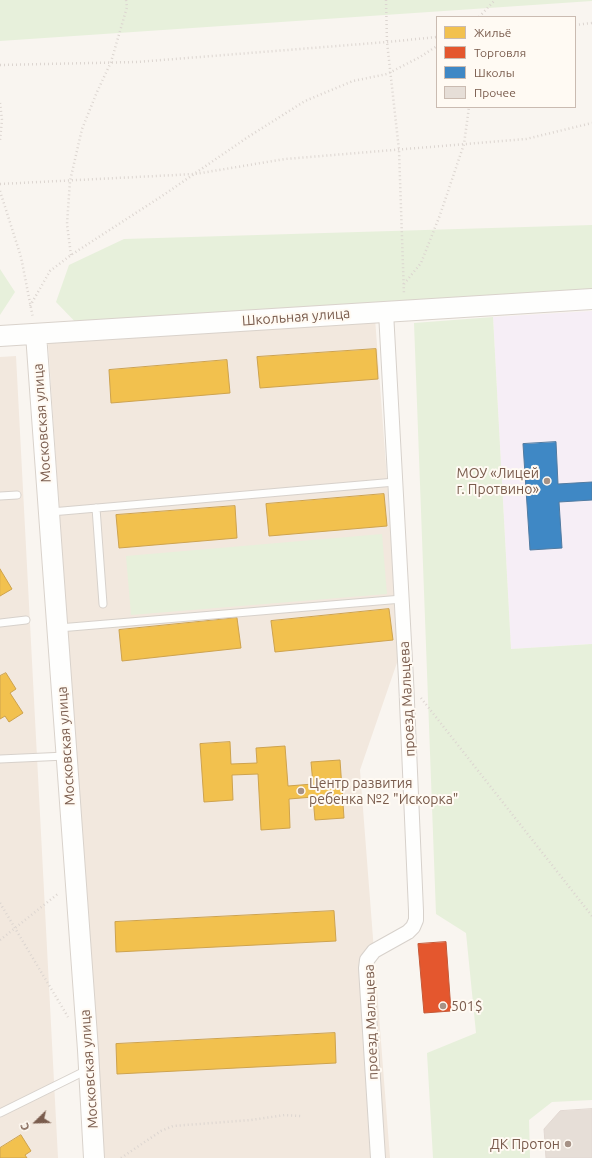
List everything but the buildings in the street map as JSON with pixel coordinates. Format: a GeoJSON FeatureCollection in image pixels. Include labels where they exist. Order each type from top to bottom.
{"type":"FeatureCollection","features":[{"type":"Feature","properties":{"kind":"street","name":"Школьная улица"},"geometry":{"type":"LineString","coordinates":[[0,336],[592,299]]}},
{"type":"Feature","properties":{"kind":"street","name":"проезд Мальцева"},"geometry":{"type":"LineString","coordinates":[[378,1158],[366,968],[367,960],[374,951],[408,932],[413,927],[416,920],[406,679],[395,482],[395,311]]}},
{"type":"Feature","properties":{"kind":"street","name":"Московская улица"},"geometry":{"type":"LineString","coordinates":[[36,334],[76,880],[94,1158]]}},
{"type":"Feature","properties":{"kind":"lane"},"geometry":{"type":"LineString","coordinates":[[49,513],[395,482]]}},
{"type":"Feature","properties":{"kind":"lane"},"geometry":{"type":"LineString","coordinates":[[0,496],[17,495]]}},
{"type":"Feature","properties":{"kind":"lane"},"geometry":{"type":"LineString","coordinates":[[96,508],[103,604]]}},
{"type":"Feature","properties":{"kind":"lane"},"geometry":{"type":"LineString","coordinates":[[57,628],[402,599]]}},
{"type":"Feature","properties":{"kind":"lane"},"geometry":{"type":"LineString","coordinates":[[0,623],[26,620]]}},
{"type":"Feature","properties":{"kind":"lane"},"geometry":{"type":"LineString","coordinates":[[0,759],[67,756]]}},
{"type":"Feature","properties":{"kind":"lane"},"geometry":{"type":"LineString","coordinates":[[0,1113],[89,1069]]}},
{"type":"Feature","properties":{"kind":"path"},"geometry":{"type":"LineString","coordinates":[[71,255],[67,224],[70,181],[82,129],[111,62],[126,7],[126,0]]}},
{"type":"Feature","properties":{"kind":"path"},"geometry":{"type":"LineString","coordinates":[[386,0],[387,42],[399,150],[404,284]]}},
{"type":"Feature","properties":{"kind":"path"},"geometry":{"type":"LineString","coordinates":[[480,16],[496,0]]}},
{"type":"Feature","properties":{"kind":"path"},"geometry":{"type":"LineString","coordinates":[[576,25],[592,23]]}},
{"type":"Feature","properties":{"kind":"path"},"geometry":{"type":"LineString","coordinates":[[0,65],[137,62],[436,37]]}},
{"type":"Feature","properties":{"kind":"path"},"geometry":{"type":"LineString","coordinates":[[30,306],[50,271],[71,255],[195,174],[248,137],[305,101],[353,82],[386,74],[420,57],[436,47]]}},
{"type":"Feature","properties":{"kind":"path"},"geometry":{"type":"LineString","coordinates":[[0,103],[2,120],[0,140]]}},
{"type":"Feature","properties":{"kind":"path"},"geometry":{"type":"LineString","coordinates":[[395,311],[404,284],[421,263],[440,215],[464,144],[469,108]]}},
{"type":"Feature","properties":{"kind":"path"},"geometry":{"type":"LineString","coordinates":[[0,184],[195,174],[285,159],[526,139],[592,123]]}},
{"type":"Feature","properties":{"kind":"path"},"geometry":{"type":"LineString","coordinates":[[0,190],[21,257],[36,334]]}},
{"type":"Feature","properties":{"kind":"path"},"geometry":{"type":"LineString","coordinates":[[406,679],[592,916]]}},
{"type":"Feature","properties":{"kind":"path"},"geometry":{"type":"LineString","coordinates":[[0,940],[76,880]]}},
{"type":"Feature","properties":{"kind":"path"},"geometry":{"type":"LineString","coordinates":[[0,902],[72,1023]]}},
{"type":"Feature","properties":{"kind":"path"},"geometry":{"type":"LineString","coordinates":[[121,1158],[161,1131],[173,1126],[251,1120],[285,1115],[301,1116]]}},
{"type":"Feature","properties":{"kind":"shaded area","name":"МОУ «Лицей г. Протвино»"},"geometry":{"type":"Polygon","coordinates":[[[592,311],[592,644],[511,649],[493,317],[592,311]]]}},
{"type":"Feature","properties":{"kind":"shaded area"},"geometry":{"type":"Polygon","coordinates":[[[375,318],[400,654],[360,770],[390,1158],[103,1158],[48,343],[375,318]]]}},
{"type":"Feature","properties":{"kind":"shaded area"},"geometry":{"type":"Polygon","coordinates":[[[16,356],[58,1158],[0,1158],[0,357],[16,356]]]}},
{"type":"Feature","properties":{"kind":"green space"},"geometry":{"type":"Polygon","coordinates":[[[0,0],[592,0],[592,1],[0,41],[0,0]]]}},
{"type":"Feature","properties":{"kind":"green space"},"geometry":{"type":"Polygon","coordinates":[[[592,225],[592,293],[84,331],[56,302],[69,265],[124,239],[592,225]]]}},
{"type":"Feature","properties":{"kind":"green space"},"geometry":{"type":"Polygon","coordinates":[[[0,269],[15,292],[0,315],[0,269]]]}},
{"type":"Feature","properties":{"kind":"green space"},"geometry":{"type":"Polygon","coordinates":[[[493,317],[511,649],[592,644],[592,1100],[552,1102],[529,1120],[530,1158],[433,1158],[427,1053],[476,1033],[466,933],[436,914],[414,323],[493,317]]]}},
{"type":"Feature","properties":{"kind":"green space"},"geometry":{"type":"Polygon","coordinates":[[[382,534],[387,594],[131,615],[126,556],[382,534]]]}},
{"type":"Feature","properties":{"kind":"place","name":"МОУ «Лицей г. Протвино»"},"geometry":{"type":"Point","coordinates":[547,481]}},
{"type":"Feature","properties":{"kind":"place","name":"Центр развития ребенка №2 \"Искорка\""},"geometry":{"type":"Point","coordinates":[301,791]}},
{"type":"Feature","properties":{"kind":"place","name":"501$"},"geometry":{"type":"Point","coordinates":[443,1006]}},
{"type":"Feature","properties":{"kind":"place","name":"ДК Протон"},"geometry":{"type":"Point","coordinates":[568,1144]}}]}
